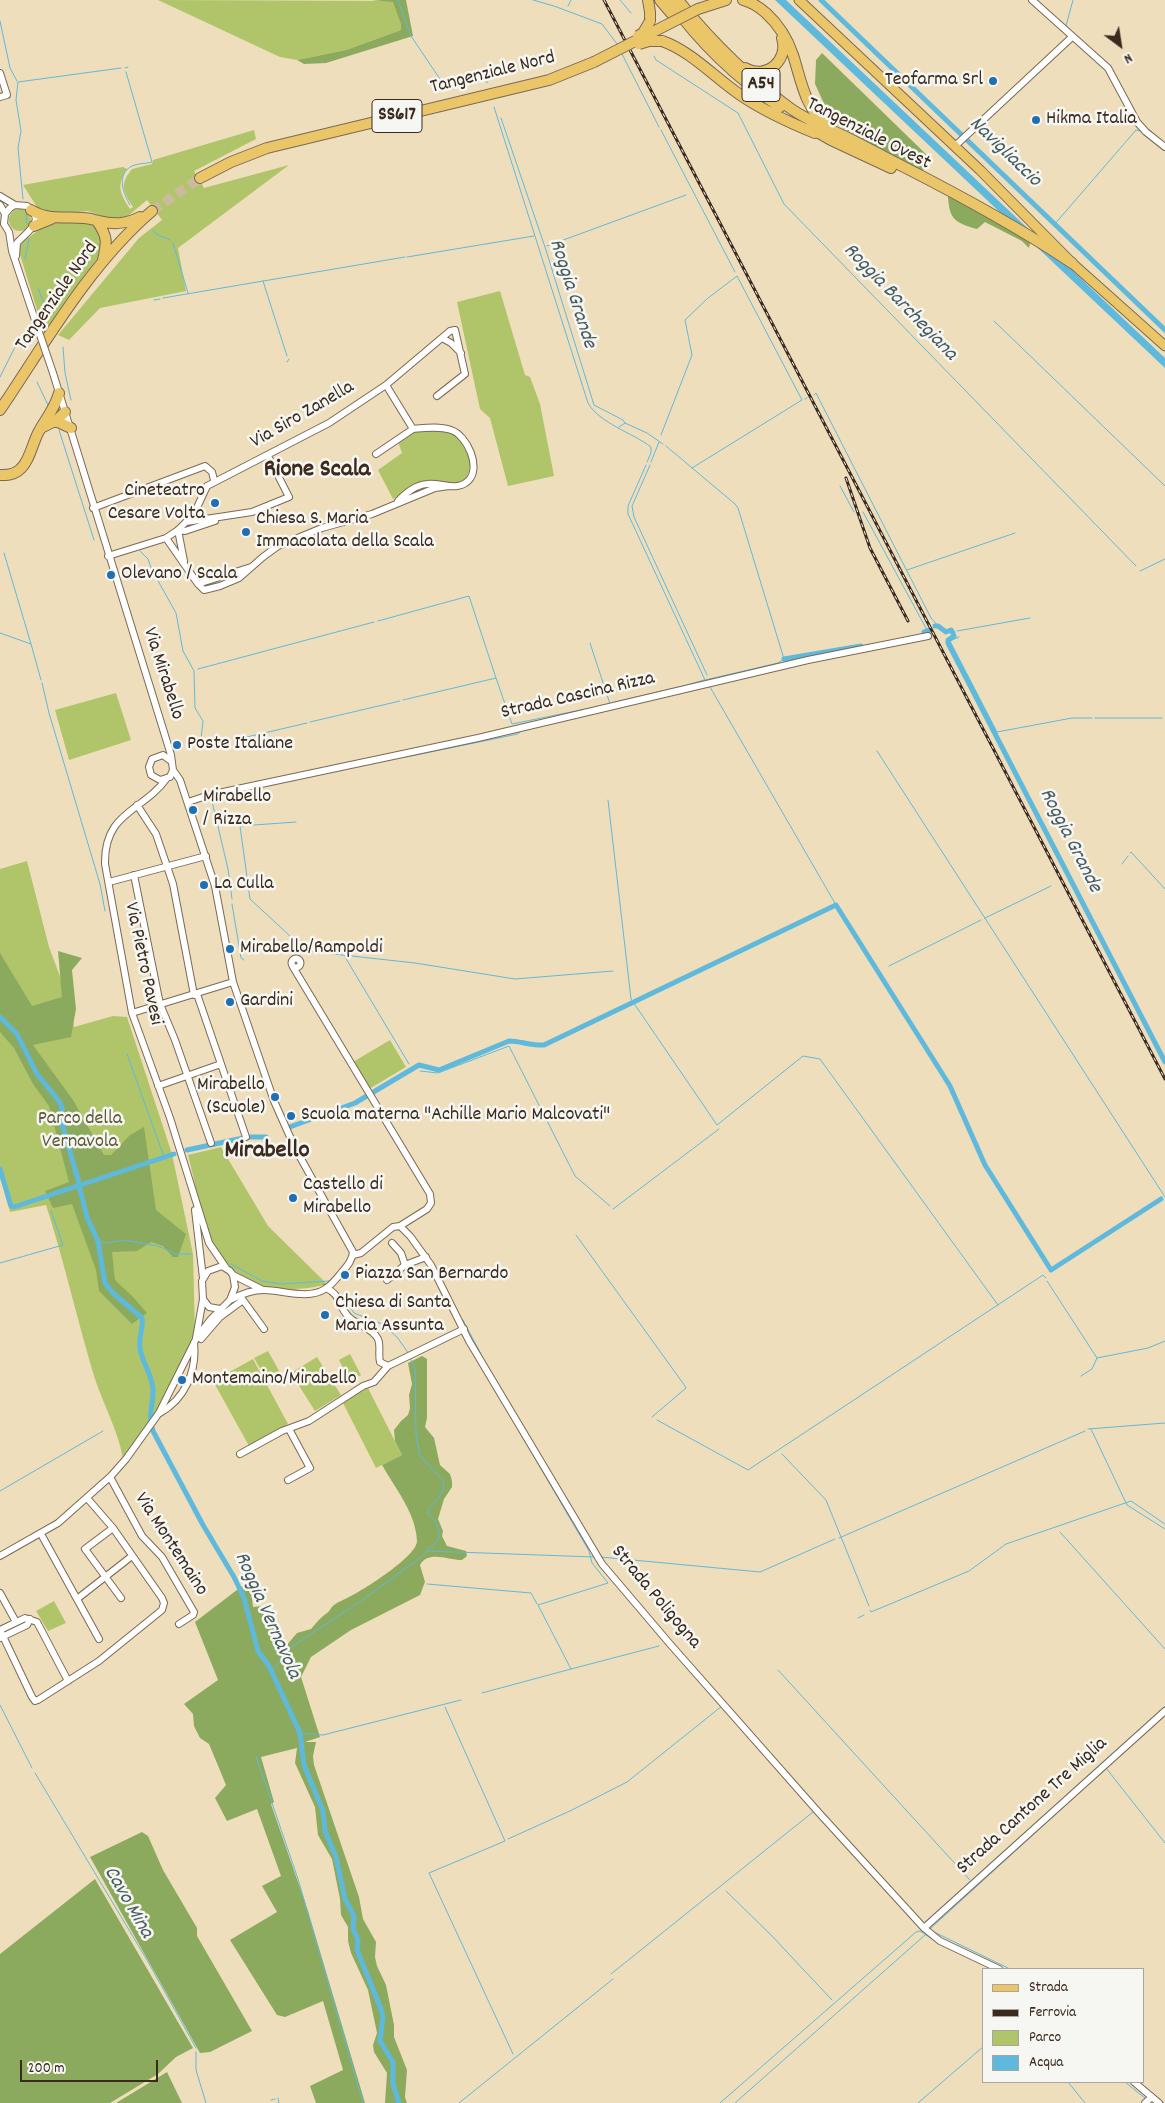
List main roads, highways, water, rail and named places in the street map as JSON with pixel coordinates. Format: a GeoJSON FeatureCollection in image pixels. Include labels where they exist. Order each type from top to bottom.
{"type":"FeatureCollection","features":[{"type":"Feature","properties":{"kind":"highway"},"geometry":{"type":"LineString","coordinates":[[591,64],[643,33],[650,21],[648,0]]}},
{"type":"Feature","properties":{"kind":"highway"},"geometry":{"type":"LineString","coordinates":[[660,0],[711,52]]}},
{"type":"Feature","properties":{"kind":"highway","name":"Tangenziale Ovest"},"geometry":{"type":"LineString","coordinates":[[669,0],[711,52],[755,91],[831,140],[1001,219]]}},
{"type":"Feature","properties":{"kind":"highway","name":"Tangenziale Ovest"},"geometry":{"type":"LineString","coordinates":[[678,0],[707,34],[743,71],[791,108],[822,127],[849,138],[1001,219],[1072,263]]}},
{"type":"Feature","properties":{"kind":"highway","name":"SS617"},"geometry":{"type":"LineString","coordinates":[[591,64],[698,9],[726,0]]}},
{"type":"Feature","properties":{"kind":"highway"},"geometry":{"type":"LineString","coordinates":[[742,0],[760,7],[775,24],[791,49],[812,108],[825,124],[849,138]]}},
{"type":"Feature","properties":{"kind":"highway"},"geometry":{"type":"LineString","coordinates":[[707,34],[744,67],[754,72],[764,72],[774,67],[783,55],[783,42],[775,24]]}},
{"type":"Feature","properties":{"kind":"highway"},"geometry":{"type":"LineString","coordinates":[[591,64],[649,41],[662,41],[684,52],[739,94],[783,120],[831,140]]}},
{"type":"Feature","properties":{"kind":"highway","name":"Tangenziale Nord"},"geometry":{"type":"LineString","coordinates":[[200,178],[231,162],[267,148],[549,80],[591,64]]}},
{"type":"Feature","properties":{"kind":"highway"},"geometry":{"type":"LineString","coordinates":[[32,210],[40,216],[87,218],[97,221],[106,237],[107,243],[102,261]]}},
{"type":"Feature","properties":{"kind":"highway","name":"Tangenziale Nord"},"geometry":{"type":"LineString","coordinates":[[0,410],[102,261],[152,211],[128,223],[113,224],[97,221]]}},
{"type":"Feature","properties":{"kind":"highway"},"geometry":{"type":"LineString","coordinates":[[34,226],[52,218]]}},
{"type":"Feature","properties":{"kind":"highway"},"geometry":{"type":"LineString","coordinates":[[0,475],[11,475],[20,470],[25,464],[57,403],[59,393]]}},
{"type":"Feature","properties":{"kind":"highway"},"geometry":{"type":"LineString","coordinates":[[47,422],[65,412]]}},
{"type":"Feature","properties":{"kind":"highway"},"geometry":{"type":"LineString","coordinates":[[47,422],[58,422],[71,428]]}},
{"type":"Feature","properties":{"kind":"main road"},"geometry":{"type":"LineString","coordinates":[[799,0],[957,145],[1072,263],[1165,346]]}},
{"type":"Feature","properties":{"kind":"water"},"geometry":{"type":"Polygon","coordinates":[[[775,0],[786,0],[1165,358],[1165,368],[775,0]]]}},
{"type":"Feature","properties":{"kind":"waterway","name":"Roggia Grande"},"geometry":{"type":"LineString","coordinates":[[398,0],[411,36],[446,88],[486,77],[487,83]]}},
{"type":"Feature","properties":{"kind":"waterway"},"geometry":{"type":"LineString","coordinates":[[533,0],[602,24],[617,44]]}},
{"type":"Feature","properties":{"kind":"waterway"},"geometry":{"type":"LineString","coordinates":[[568,6],[571,0]]}},
{"type":"Feature","properties":{"kind":"waterway","name":"Roggia Barchegiana"},"geometry":{"type":"LineString","coordinates":[[620,0],[631,13]]}},
{"type":"Feature","properties":{"kind":"waterway","name":"Navigliaccio"},"geometry":{"type":"LineString","coordinates":[[821,0],[1165,330]]}},
{"type":"Feature","properties":{"kind":"waterway"},"geometry":{"type":"LineString","coordinates":[[1066,26],[1073,0]]}},
{"type":"Feature","properties":{"kind":"waterway"},"geometry":{"type":"LineString","coordinates":[[0,21],[10,68],[17,81]]}},
{"type":"Feature","properties":{"kind":"waterway"},"geometry":{"type":"LineString","coordinates":[[621,52],[659,127]]}},
{"type":"Feature","properties":{"kind":"waterway","name":"Roggia Barchegiana"},"geometry":{"type":"LineString","coordinates":[[654,56],[656,60],[738,113],[784,204],[1136,566]]}},
{"type":"Feature","properties":{"kind":"waterway"},"geometry":{"type":"LineString","coordinates":[[23,199],[18,148],[21,131],[16,100],[18,82],[121,68]]}},
{"type":"Feature","properties":{"kind":"waterway"},"geometry":{"type":"LineString","coordinates":[[126,72],[152,162],[132,166],[124,174],[122,184],[130,205]]}},
{"type":"Feature","properties":{"kind":"waterway","name":"Roggia Grande"},"geometry":{"type":"LineString","coordinates":[[494,107],[588,403],[593,410],[608,422],[651,447],[651,453],[647,462]]}},
{"type":"Feature","properties":{"kind":"waterway"},"geometry":{"type":"LineString","coordinates":[[501,118],[545,247],[594,405],[623,420],[625,423]]}},
{"type":"Feature","properties":{"kind":"waterway"},"geometry":{"type":"LineString","coordinates":[[661,130],[735,272]]}},
{"type":"Feature","properties":{"kind":"waterway"},"geometry":{"type":"LineString","coordinates":[[1054,225],[1136,130],[1141,131]]}},
{"type":"Feature","properties":{"kind":"waterway"},"geometry":{"type":"LineString","coordinates":[[547,246],[686,195]]}},
{"type":"Feature","properties":{"kind":"waterway"},"geometry":{"type":"LineString","coordinates":[[26,215],[27,224]]}},
{"type":"Feature","properties":{"kind":"waterway"},"geometry":{"type":"LineString","coordinates":[[153,230],[156,234],[170,240]]}},
{"type":"Feature","properties":{"kind":"waterway"},"geometry":{"type":"LineString","coordinates":[[407,257],[534,236]]}},
{"type":"Feature","properties":{"kind":"waterway"},"geometry":{"type":"LineString","coordinates":[[25,259],[29,239]]}},
{"type":"Feature","properties":{"kind":"waterway"},"geometry":{"type":"LineString","coordinates":[[173,243],[188,293]]}},
{"type":"Feature","properties":{"kind":"waterway"},"geometry":{"type":"LineString","coordinates":[[163,298],[405,257]]}},
{"type":"Feature","properties":{"kind":"waterway"},"geometry":{"type":"LineString","coordinates":[[661,435],[692,355],[685,320],[708,298],[737,276],[802,400],[692,468]]}},
{"type":"Feature","properties":{"kind":"waterway"},"geometry":{"type":"LineString","coordinates":[[263,281],[287,356]]}},
{"type":"Feature","properties":{"kind":"waterway"},"geometry":{"type":"LineString","coordinates":[[38,288],[47,312]]}},
{"type":"Feature","properties":{"kind":"waterway"},"geometry":{"type":"LineString","coordinates":[[154,300],[160,299]]}},
{"type":"Feature","properties":{"kind":"waterway"},"geometry":{"type":"LineString","coordinates":[[994,321],[1165,486]]}},
{"type":"Feature","properties":{"kind":"waterway"},"geometry":{"type":"LineString","coordinates":[[0,377],[16,345],[18,344],[21,348]]}},
{"type":"Feature","properties":{"kind":"waterway"},"geometry":{"type":"LineString","coordinates":[[63,347],[65,373],[71,400]]}},
{"type":"Feature","properties":{"kind":"waterway"},"geometry":{"type":"LineString","coordinates":[[37,382],[48,405]]}},
{"type":"Feature","properties":{"kind":"waterway"},"geometry":{"type":"LineString","coordinates":[[814,395],[816,393],[931,618],[938,626]]}},
{"type":"Feature","properties":{"kind":"waterway"},"geometry":{"type":"LineString","coordinates":[[619,427],[625,423],[647,433],[663,444]]}},
{"type":"Feature","properties":{"kind":"waterway"},"geometry":{"type":"LineString","coordinates":[[59,430],[94,540]]}},
{"type":"Feature","properties":{"kind":"waterway"},"geometry":{"type":"LineString","coordinates":[[651,462],[659,442]]}},
{"type":"Feature","properties":{"kind":"waterway","name":"Roggia Grande"},"geometry":{"type":"LineString","coordinates":[[646,465],[628,506],[628,514],[705,680],[778,663],[784,659],[738,508],[666,446]]}},
{"type":"Feature","properties":{"kind":"waterway"},"geometry":{"type":"LineString","coordinates":[[650,465],[632,506],[634,517],[707,675]]}},
{"type":"Feature","properties":{"kind":"waterway"},"geometry":{"type":"LineString","coordinates":[[840,486],[854,512]]}},
{"type":"Feature","properties":{"kind":"waterway"},"geometry":{"type":"LineString","coordinates":[[863,512],[927,630]]}},
{"type":"Feature","properties":{"kind":"waterway"},"geometry":{"type":"LineString","coordinates":[[907,570],[1015,533]]}},
{"type":"Feature","properties":{"kind":"waterway"},"geometry":{"type":"LineString","coordinates":[[140,551],[148,559],[152,570],[176,613],[183,651],[194,671],[195,708],[203,721],[201,739]]}},
{"type":"Feature","properties":{"kind":"waterway"},"geometry":{"type":"LineString","coordinates":[[4,553],[31,644]]}},
{"type":"Feature","properties":{"kind":"waterway","name":"Roggia Barchegiana"},"geometry":{"type":"LineString","coordinates":[[1140,571],[1165,559]]}},
{"type":"Feature","properties":{"kind":"waterway"},"geometry":{"type":"LineString","coordinates":[[378,621],[469,596],[496,678]]}},
{"type":"Feature","properties":{"kind":"waterway"},"geometry":{"type":"LineString","coordinates":[[957,631],[1030,618]]}},
{"type":"Feature","properties":{"kind":"waterway"},"geometry":{"type":"LineString","coordinates":[[198,669],[374,622]]}},
{"type":"Feature","properties":{"kind":"waterway","name":"Roggia Grande"},"geometry":{"type":"LineString","coordinates":[[935,626],[946,632],[951,630],[953,633]]}},
{"type":"Feature","properties":{"kind":"waterway","name":"Roggia Grande"},"geometry":{"type":"LineString","coordinates":[[924,632],[929,630]]}},
{"type":"Feature","properties":{"kind":"waterway"},"geometry":{"type":"LineString","coordinates":[[0,633],[31,644],[41,680]]}},
{"type":"Feature","properties":{"kind":"waterway","name":"Roggia Grande"},"geometry":{"type":"LineString","coordinates":[[954,636],[948,640],[948,643],[1165,1062]]}},
{"type":"Feature","properties":{"kind":"waterway","name":"Roggia Grande"},"geometry":{"type":"LineString","coordinates":[[959,637],[950,641],[997,732],[1072,718],[1092,718]]}},
{"type":"Feature","properties":{"kind":"waterway"},"geometry":{"type":"LineString","coordinates":[[403,700],[496,678],[512,724],[610,704],[590,643]]}},
{"type":"Feature","properties":{"kind":"waterway","name":"Roggia Grande"},"geometry":{"type":"LineString","coordinates":[[784,659],[861,646]]}},
{"type":"Feature","properties":{"kind":"waterway","name":"Roggia Grande"},"geometry":{"type":"LineString","coordinates":[[687,685],[704,680]]}},
{"type":"Feature","properties":{"kind":"waterway"},"geometry":{"type":"LineString","coordinates":[[42,683],[49,713],[100,884],[105,911]]}},
{"type":"Feature","properties":{"kind":"waterway","name":"Roggia Grande"},"geometry":{"type":"LineString","coordinates":[[615,702],[683,686]]}},
{"type":"Feature","properties":{"kind":"waterway"},"geometry":{"type":"LineString","coordinates":[[710,687],[836,905]]}},
{"type":"Feature","properties":{"kind":"waterway"},"geometry":{"type":"LineString","coordinates":[[310,722],[400,701]]}},
{"type":"Feature","properties":{"kind":"waterway"},"geometry":{"type":"LineString","coordinates":[[1095,718],[1162,718]]}},
{"type":"Feature","properties":{"kind":"waterway"},"geometry":{"type":"LineString","coordinates":[[234,740],[307,723]]}},
{"type":"Feature","properties":{"kind":"waterway"},"geometry":{"type":"LineString","coordinates":[[406,757],[518,734],[521,731]]}},
{"type":"Feature","properties":{"kind":"waterway"},"geometry":{"type":"LineString","coordinates":[[877,751],[1165,1197]]}},
{"type":"Feature","properties":{"kind":"waterway"},"geometry":{"type":"LineString","coordinates":[[211,797],[228,869],[232,899]]}},
{"type":"Feature","properties":{"kind":"waterway"},"geometry":{"type":"LineString","coordinates":[[608,800],[631,999],[717,1125],[803,1056],[820,1059],[998,1305]]}},
{"type":"Feature","properties":{"kind":"waterway"},"geometry":{"type":"LineString","coordinates":[[296,822],[240,826],[250,899],[303,948]]}},
{"type":"Feature","properties":{"kind":"waterway"},"geometry":{"type":"LineString","coordinates":[[1130,853],[1165,889]]}},
{"type":"Feature","properties":{"kind":"waterway"},"geometry":{"type":"LineString","coordinates":[[1122,864],[1128,856]]}},
{"type":"Feature","properties":{"kind":"waterway"},"geometry":{"type":"LineString","coordinates":[[985,918],[1051,886]]}},
{"type":"Feature","properties":{"kind":"waterway"},"geometry":{"type":"LineString","coordinates":[[232,904],[241,958],[244,960]]}},
{"type":"Feature","properties":{"kind":"waterway"},"geometry":{"type":"LineString","coordinates":[[287,1128],[355,1103],[419,1065],[439,1070],[509,1041],[544,1045],[836,905],[950,1086],[985,1165],[1051,1270],[1161,1199]]}},
{"type":"Feature","properties":{"kind":"waterway"},"geometry":{"type":"LineString","coordinates":[[889,966],[981,920]]}},
{"type":"Feature","properties":{"kind":"waterway"},"geometry":{"type":"LineString","coordinates":[[306,951],[415,963],[515,979],[613,971]]}},
{"type":"Feature","properties":{"kind":"waterway"},"geometry":{"type":"LineString","coordinates":[[345,957],[409,1064]]}},
{"type":"Feature","properties":{"kind":"waterway","name":"Roggia Vernavola"},"geometry":{"type":"LineString","coordinates":[[0,1017],[17,1034],[37,1074],[59,1101],[62,1108],[63,1127],[79,1183]]}},
{"type":"Feature","properties":{"kind":"waterway"},"geometry":{"type":"LineString","coordinates":[[420,1071],[438,1073],[509,1046],[575,1176],[610,1206]]}},
{"type":"Feature","properties":{"kind":"waterway"},"geometry":{"type":"LineString","coordinates":[[127,1054],[164,1157]]}},
{"type":"Feature","properties":{"kind":"waterway"},"geometry":{"type":"LineString","coordinates":[[613,1209],[719,1129]]}},
{"type":"Feature","properties":{"kind":"waterway"},"geometry":{"type":"LineString","coordinates":[[250,1137],[266,1137]]}},
{"type":"Feature","properties":{"kind":"waterway"},"geometry":{"type":"LineString","coordinates":[[187,1150],[243,1138]]}},
{"type":"Feature","properties":{"kind":"waterway"},"geometry":{"type":"LineString","coordinates":[[0,1169],[11,1206],[14,1207],[174,1154]]}},
{"type":"Feature","properties":{"kind":"waterway","name":"Roggia Vernavola"},"geometry":{"type":"LineString","coordinates":[[80,1189],[87,1217],[98,1241],[105,1283],[113,1293],[142,1318],[140,1344],[141,1353],[152,1384],[151,1425],[153,1431],[203,1525],[234,1577],[244,1598],[258,1651],[269,1666],[300,1733],[304,1765],[323,1811],[325,1831],[336,1857],[345,1899],[354,1916],[353,1928],[358,1940],[357,1950],[381,2009],[383,2017],[380,2041],[393,2062],[393,2084],[399,2103]]}},
{"type":"Feature","properties":{"kind":"waterway"},"geometry":{"type":"LineString","coordinates":[[0,1263],[63,1245],[51,1211]]}},
{"type":"Feature","properties":{"kind":"waterway"},"geometry":{"type":"LineString","coordinates":[[576,1235],[686,1388],[652,1417]]}},
{"type":"Feature","properties":{"kind":"waterway"},"geometry":{"type":"LineString","coordinates":[[98,1241],[106,1243],[124,1240],[158,1246],[176,1254],[191,1254]]}},
{"type":"Feature","properties":{"kind":"waterway"},"geometry":{"type":"LineString","coordinates":[[231,1264],[262,1281],[281,1284],[329,1281]]}},
{"type":"Feature","properties":{"kind":"waterway"},"geometry":{"type":"LineString","coordinates":[[657,1420],[748,1470],[1043,1275],[1046,1278]]}},
{"type":"Feature","properties":{"kind":"waterway"},"geometry":{"type":"LineString","coordinates":[[1047,1281],[1097,1358],[1148,1348],[1165,1341]]}},
{"type":"Feature","properties":{"kind":"waterway"},"geometry":{"type":"LineString","coordinates":[[341,1294],[354,1313],[382,1324],[397,1337],[409,1354]]}},
{"type":"Feature","properties":{"kind":"waterway"},"geometry":{"type":"LineString","coordinates":[[463,1320],[482,1356]]}},
{"type":"Feature","properties":{"kind":"waterway"},"geometry":{"type":"LineString","coordinates":[[272,1672],[290,1648],[361,1601],[421,1557],[439,1539],[437,1525],[429,1515],[428,1510],[441,1494],[444,1481],[420,1456],[416,1435],[415,1368],[410,1358]]}},
{"type":"Feature","properties":{"kind":"waterway"},"geometry":{"type":"LineString","coordinates":[[1081,1376],[1092,1369],[1097,1358]]}},
{"type":"Feature","properties":{"kind":"waterway"},"geometry":{"type":"LineString","coordinates":[[512,1419],[589,1551],[592,1563],[608,1583],[538,1605],[571,1669],[659,1646]]}},
{"type":"Feature","properties":{"kind":"waterway"},"geometry":{"type":"LineString","coordinates":[[1088,1429],[1165,1423]]}},
{"type":"Feature","properties":{"kind":"waterway"},"geometry":{"type":"LineString","coordinates":[[1091,1429],[1127,1505],[1165,1529]]}},
{"type":"Feature","properties":{"kind":"waterway"},"geometry":{"type":"LineString","coordinates":[[0,1491],[103,1431]]}},
{"type":"Feature","properties":{"kind":"waterway"},"geometry":{"type":"LineString","coordinates":[[839,1538],[1085,1431]]}},
{"type":"Feature","properties":{"kind":"waterway"},"geometry":{"type":"LineString","coordinates":[[782,1454],[826,1500],[869,1606]]}},
{"type":"Feature","properties":{"kind":"waterway"},"geometry":{"type":"LineString","coordinates":[[870,1610],[871,1612],[969,1571],[1006,1544],[1131,1501],[1165,1524]]}},
{"type":"Feature","properties":{"kind":"waterway"},"geometry":{"type":"LineString","coordinates":[[1060,1532],[1165,1649]]}},
{"type":"Feature","properties":{"kind":"waterway"},"geometry":{"type":"LineString","coordinates":[[601,1557],[760,1572],[835,1539]]}},
{"type":"Feature","properties":{"kind":"waterway"},"geometry":{"type":"LineString","coordinates":[[428,1551],[594,1557]]}},
{"type":"Feature","properties":{"kind":"waterway"},"geometry":{"type":"LineString","coordinates":[[427,1584],[531,1593],[537,1604]]}},
{"type":"Feature","properties":{"kind":"waterway"},"geometry":{"type":"LineString","coordinates":[[858,1618],[864,1615]]}},
{"type":"Feature","properties":{"kind":"waterway"},"geometry":{"type":"LineString","coordinates":[[482,1693],[571,1669]]}},
{"type":"Feature","properties":{"kind":"waterway"},"geometry":{"type":"LineString","coordinates":[[778,1670],[970,1880]]}},
{"type":"Feature","properties":{"kind":"waterway"},"geometry":{"type":"LineString","coordinates":[[300,1733],[323,1735],[461,1700]]}},
{"type":"Feature","properties":{"kind":"waterway","name":"Cavo Mina"},"geometry":{"type":"LineString","coordinates":[[0,1705],[32,1768]]}},
{"type":"Feature","properties":{"kind":"waterway"},"geometry":{"type":"LineString","coordinates":[[508,1839],[627,1782],[722,1706]]}},
{"type":"Feature","properties":{"kind":"waterway"},"geometry":{"type":"LineString","coordinates":[[924,1923],[1165,1706]]}},
{"type":"Feature","properties":{"kind":"waterway"},"geometry":{"type":"LineString","coordinates":[[445,1707],[505,1841],[429,1873],[513,2054]]}},
{"type":"Feature","properties":{"kind":"waterway"},"geometry":{"type":"LineString","coordinates":[[256,1756],[298,1879],[363,2103]]}},
{"type":"Feature","properties":{"kind":"waterway"},"geometry":{"type":"LineString","coordinates":[[930,1929],[1106,1768],[1165,1843]]}},
{"type":"Feature","properties":{"kind":"waterway","name":"Cavo Mina"},"geometry":{"type":"LineString","coordinates":[[35,1773],[147,1960],[196,2048]]}},
{"type":"Feature","properties":{"kind":"waterway"},"geometry":{"type":"LineString","coordinates":[[801,1788],[840,1831]]}},
{"type":"Feature","properties":{"kind":"waterway"},"geometry":{"type":"LineString","coordinates":[[611,1974],[813,1812]]}},
{"type":"Feature","properties":{"kind":"waterway"},"geometry":{"type":"LineString","coordinates":[[726,1891],[772,1936],[832,2000]]}},
{"type":"Feature","properties":{"kind":"waterway"},"geometry":{"type":"LineString","coordinates":[[720,2103],[916,1932],[920,1931],[935,1941]]}},
{"type":"Feature","properties":{"kind":"waterway"},"geometry":{"type":"LineString","coordinates":[[934,1932],[1008,1968]]}},
{"type":"Feature","properties":{"kind":"waterway"},"geometry":{"type":"LineString","coordinates":[[735,2103],[925,1935]]}},
{"type":"Feature","properties":{"kind":"waterway"},"geometry":{"type":"LineString","coordinates":[[459,2103],[613,1979]]}},
{"type":"Feature","properties":{"kind":"waterway"},"geometry":{"type":"LineString","coordinates":[[918,2103],[982,2048]]}},
{"type":"Feature","properties":{"kind":"waterway","name":"Cavo Mina"},"geometry":{"type":"LineString","coordinates":[[196,2052],[196,2070],[206,2103]]}},
{"type":"Feature","properties":{"kind":"waterway"},"geometry":{"type":"LineString","coordinates":[[1069,2083],[1085,2103]]}},
{"type":"Feature","properties":{"kind":"waterway"},"geometry":{"type":"LineString","coordinates":[[1126,2083],[1146,2099]]}},
{"type":"Feature","properties":{"kind":"waterway"},"geometry":{"type":"LineString","coordinates":[[1140,2083],[1164,2103]]}},
{"type":"Feature","properties":{"kind":"waterway"},"geometry":{"type":"LineString","coordinates":[[278,2098],[279,2103]]}},
{"type":"Feature","properties":{"kind":"waterway"},"geometry":{"type":"LineString","coordinates":[[271,2100],[275,2099]]}},
{"type":"Feature","properties":{"kind":"tunnel"},"geometry":{"type":"LineString","coordinates":[[152,211],[200,178]]}},
{"type":"Feature","properties":{"kind":"railway"},"geometry":{"type":"LineString","coordinates":[[604,0],[1165,1079]]}},
{"type":"Feature","properties":{"kind":"railway"},"geometry":{"type":"LineString","coordinates":[[846,478],[870,548],[908,621]]}},
{"type":"Feature","properties":{"kind":"place","name":"Teofarma Srl"},"geometry":{"type":"Point","coordinates":[993,81]}},
{"type":"Feature","properties":{"kind":"place","name":"Hikma Italia"},"geometry":{"type":"Point","coordinates":[1036,120]}},
{"type":"Feature","properties":{"kind":"place","name":"Cineteatro Cesare Volta"},"geometry":{"type":"Point","coordinates":[215,503]}},
{"type":"Feature","properties":{"kind":"place","name":"Chiesa S. Maria Immacolata della Scala"},"geometry":{"type":"Point","coordinates":[246,532]}},
{"type":"Feature","properties":{"kind":"place","name":"Olevano / Scala"},"geometry":{"type":"Point","coordinates":[111,575]}},
{"type":"Feature","properties":{"kind":"place","name":"Poste Italiane"},"geometry":{"type":"Point","coordinates":[177,745]}},
{"type":"Feature","properties":{"kind":"place","name":"Mirabello / Rizza"},"geometry":{"type":"Point","coordinates":[193,810]}},
{"type":"Feature","properties":{"kind":"place","name":"La Culla"},"geometry":{"type":"Point","coordinates":[204,885]}},
{"type":"Feature","properties":{"kind":"place","name":"Mirabello/Rampoldi"},"geometry":{"type":"Point","coordinates":[230,949]}},
{"type":"Feature","properties":{"kind":"place","name":"Gardini"},"geometry":{"type":"Point","coordinates":[230,1002]}},
{"type":"Feature","properties":{"kind":"place","name":"Mirabello (Scuole)"},"geometry":{"type":"Point","coordinates":[275,1097]}},
{"type":"Feature","properties":{"kind":"place","name":"Scuola materna \"Achille Mario Malcovati\""},"geometry":{"type":"Point","coordinates":[291,1116]}},
{"type":"Feature","properties":{"kind":"place","name":"Castello di Mirabello"},"geometry":{"type":"Point","coordinates":[293,1198]}},
{"type":"Feature","properties":{"kind":"place","name":"Piazza San Bernardo"},"geometry":{"type":"Point","coordinates":[345,1275]}},
{"type":"Feature","properties":{"kind":"place","name":"Chiesa di Santa Maria Assunta"},"geometry":{"type":"Point","coordinates":[325,1315]}},
{"type":"Feature","properties":{"kind":"place","name":"Montemaino/Mirabello"},"geometry":{"type":"Point","coordinates":[182,1380]}},
{"type":"Feature","properties":{"kind":"district","name":"Rione Scala"},"geometry":{"type":"Point","coordinates":[317,472]}},
{"type":"Feature","properties":{"kind":"district","name":"Mirabello"},"geometry":{"type":"Point","coordinates":[267,1153]}},
{"type":"Feature","properties":{"kind":"park label","name":"Parco della Vernavola"},"geometry":{"type":"Point","coordinates":[80,1132]}}]}
